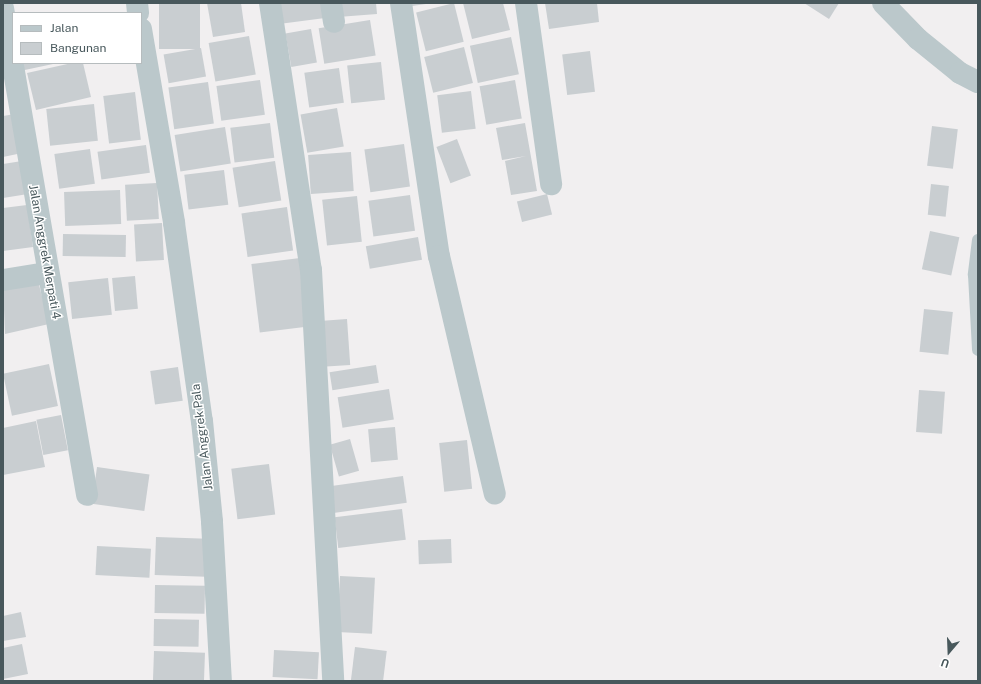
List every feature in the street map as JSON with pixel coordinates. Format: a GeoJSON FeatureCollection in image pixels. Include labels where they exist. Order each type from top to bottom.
{"type":"FeatureCollection","features":[{"type":"Feature","properties":{"kind":"street"},"geometry":{"type":"LineString","coordinates":[[270,3],[311,270],[333,681]]}},
{"type":"Feature","properties":{"kind":"street"},"geometry":{"type":"LineString","coordinates":[[401,3],[439,256],[494,494]]}},
{"type":"Feature","properties":{"kind":"street"},"geometry":{"type":"LineString","coordinates":[[526,3],[551,184]]}},
{"type":"Feature","properties":{"kind":"street"},"geometry":{"type":"LineString","coordinates":[[883,3],[918,39],[960,73],[978,82]]}},
{"type":"Feature","properties":{"kind":"street","name":"Jalan Anggrek Merpati 4"},"geometry":{"type":"LineString","coordinates":[[3,8],[12,62]]}},
{"type":"Feature","properties":{"kind":"street","name":"Jalan Anggrek Pala"},"geometry":{"type":"LineString","coordinates":[[142,35],[170,195],[208,472],[221,681]]}},
{"type":"Feature","properties":{"kind":"street","name":"Jalan Anggrek Merpati 4"},"geometry":{"type":"LineString","coordinates":[[12,64],[47,273],[87,495]]}},
{"type":"Feature","properties":{"kind":"street"},"geometry":{"type":"LineString","coordinates":[[3,280],[47,273]]}},
{"type":"Feature","properties":{"kind":"lane"},"geometry":{"type":"LineString","coordinates":[[978,240],[974,275],[978,350]]}},
{"type":"Feature","properties":{"kind":"building"},"geometry":{"type":"Polygon","coordinates":[[[159,3],[200,3],[200,49],[159,49],[159,3]]]}},
{"type":"Feature","properties":{"kind":"building"},"geometry":{"type":"Polygon","coordinates":[[[207,3],[241,3],[245,32],[213,37],[207,3]]]}},
{"type":"Feature","properties":{"kind":"building"},"geometry":{"type":"Polygon","coordinates":[[[276,3],[323,3],[325,18],[279,24],[276,3]]]}},
{"type":"Feature","properties":{"kind":"building"},"geometry":{"type":"Polygon","coordinates":[[[337,3],[376,3],[377,14],[338,17],[337,3]]]}},
{"type":"Feature","properties":{"kind":"building"},"geometry":{"type":"Polygon","coordinates":[[[411,3],[426,3],[426,4],[412,6],[411,3]]]}},
{"type":"Feature","properties":{"kind":"building"},"geometry":{"type":"Polygon","coordinates":[[[454,3],[464,42],[426,51],[416,12],[454,3]]]}},
{"type":"Feature","properties":{"kind":"building"},"geometry":{"type":"Polygon","coordinates":[[[463,3],[503,3],[510,30],[472,39],[463,3]]]}},
{"type":"Feature","properties":{"kind":"building"},"geometry":{"type":"Polygon","coordinates":[[[545,3],[597,3],[599,22],[549,29],[545,3]]]}},
{"type":"Feature","properties":{"kind":"building"},"geometry":{"type":"Polygon","coordinates":[[[804,3],[839,3],[829,19],[804,3]]]}},
{"type":"Feature","properties":{"kind":"building"},"geometry":{"type":"Polygon","coordinates":[[[370,20],[376,56],[324,64],[319,28],[370,20]]]}},
{"type":"Feature","properties":{"kind":"building"},"geometry":{"type":"Polygon","coordinates":[[[311,29],[317,62],[291,67],[285,34],[311,29]]]}},
{"type":"Feature","properties":{"kind":"building"},"geometry":{"type":"Polygon","coordinates":[[[249,36],[256,74],[215,82],[209,43],[249,36]]]}},
{"type":"Feature","properties":{"kind":"building"},"geometry":{"type":"Polygon","coordinates":[[[511,37],[519,74],[478,83],[470,46],[511,37]]]}},
{"type":"Feature","properties":{"kind":"building"},"geometry":{"type":"Polygon","coordinates":[[[464,47],[473,83],[433,93],[424,57],[464,47]]]}},
{"type":"Feature","properties":{"kind":"building"},"geometry":{"type":"Polygon","coordinates":[[[201,48],[206,77],[169,83],[164,55],[201,48]]]}},
{"type":"Feature","properties":{"kind":"building"},"geometry":{"type":"Polygon","coordinates":[[[590,51],[595,92],[567,95],[562,54],[590,51]]]}},
{"type":"Feature","properties":{"kind":"building"},"geometry":{"type":"Polygon","coordinates":[[[381,62],[385,100],[351,103],[347,66],[381,62]]]}},
{"type":"Feature","properties":{"kind":"building"},"geometry":{"type":"Polygon","coordinates":[[[18,64],[53,64],[20,71],[18,64]]]}},
{"type":"Feature","properties":{"kind":"building"},"geometry":{"type":"Polygon","coordinates":[[[68,64],[83,64],[91,97],[36,110],[27,73],[68,64]]]}},
{"type":"Feature","properties":{"kind":"building"},"geometry":{"type":"Polygon","coordinates":[[[339,68],[344,103],[309,108],[304,73],[339,68]]]}},
{"type":"Feature","properties":{"kind":"building"},"geometry":{"type":"Polygon","coordinates":[[[260,80],[265,115],[221,121],[216,86],[260,80]]]}},
{"type":"Feature","properties":{"kind":"building"},"geometry":{"type":"Polygon","coordinates":[[[515,80],[522,118],[486,125],[480,86],[515,80]]]}},
{"type":"Feature","properties":{"kind":"building"},"geometry":{"type":"Polygon","coordinates":[[[208,82],[214,124],[174,129],[168,88],[208,82]]]}},
{"type":"Feature","properties":{"kind":"building"},"geometry":{"type":"Polygon","coordinates":[[[471,91],[476,129],[442,133],[437,95],[471,91]]]}},
{"type":"Feature","properties":{"kind":"building"},"geometry":{"type":"Polygon","coordinates":[[[135,92],[141,140],[109,144],[103,96],[135,92]]]}},
{"type":"Feature","properties":{"kind":"building"},"geometry":{"type":"Polygon","coordinates":[[[94,104],[98,141],[50,146],[46,109],[94,104]]]}},
{"type":"Feature","properties":{"kind":"building"},"geometry":{"type":"Polygon","coordinates":[[[337,108],[344,146],[307,153],[301,114],[337,108]]]}},
{"type":"Feature","properties":{"kind":"building"},"geometry":{"type":"Polygon","coordinates":[[[15,114],[22,153],[3,157],[3,116],[15,114]]]}},
{"type":"Feature","properties":{"kind":"building"},"geometry":{"type":"Polygon","coordinates":[[[270,123],[274,158],[235,163],[230,128],[270,123]]]}},
{"type":"Feature","properties":{"kind":"building"},"geometry":{"type":"Polygon","coordinates":[[[525,123],[537,191],[511,195],[505,161],[526,156],[502,160],[496,128],[525,123]]]}},
{"type":"Feature","properties":{"kind":"building"},"geometry":{"type":"Polygon","coordinates":[[[932,126],[958,129],[953,169],[927,166],[932,126]]]}},
{"type":"Feature","properties":{"kind":"building"},"geometry":{"type":"Polygon","coordinates":[[[225,127],[231,164],[180,172],[175,135],[225,127]]]}},
{"type":"Feature","properties":{"kind":"building"},"geometry":{"type":"Polygon","coordinates":[[[457,139],[471,175],[450,183],[436,147],[457,139]]]}},
{"type":"Feature","properties":{"kind":"building"},"geometry":{"type":"Polygon","coordinates":[[[404,144],[410,187],[370,192],[364,150],[404,144]]]}},
{"type":"Feature","properties":{"kind":"building"},"geometry":{"type":"Polygon","coordinates":[[[146,145],[150,173],[101,180],[97,152],[146,145]]]}},
{"type":"Feature","properties":{"kind":"building"},"geometry":{"type":"Polygon","coordinates":[[[90,149],[95,184],[59,189],[54,154],[90,149]]]}},
{"type":"Feature","properties":{"kind":"building"},"geometry":{"type":"Polygon","coordinates":[[[351,152],[354,191],[311,194],[308,155],[351,152]]]}},
{"type":"Feature","properties":{"kind":"building"},"geometry":{"type":"Polygon","coordinates":[[[22,161],[28,194],[3,198],[3,164],[22,161]]]}},
{"type":"Feature","properties":{"kind":"building"},"geometry":{"type":"Polygon","coordinates":[[[275,161],[281,201],[239,207],[233,168],[275,161]]]}},
{"type":"Feature","properties":{"kind":"building"},"geometry":{"type":"Polygon","coordinates":[[[224,170],[228,205],[189,210],[184,175],[224,170]]]}},
{"type":"Feature","properties":{"kind":"building"},"geometry":{"type":"Polygon","coordinates":[[[157,183],[159,219],[127,221],[125,185],[157,183]]]}},
{"type":"Feature","properties":{"kind":"building"},"geometry":{"type":"Polygon","coordinates":[[[931,184],[949,186],[946,217],[928,215],[931,184]]]}},
{"type":"Feature","properties":{"kind":"building"},"geometry":{"type":"Polygon","coordinates":[[[120,190],[121,224],[65,226],[64,192],[120,190]]]}},
{"type":"Feature","properties":{"kind":"building"},"geometry":{"type":"Polygon","coordinates":[[[547,194],[552,214],[522,222],[517,201],[547,194]]]}},
{"type":"Feature","properties":{"kind":"building"},"geometry":{"type":"Polygon","coordinates":[[[410,195],[415,231],[373,236],[368,201],[410,195]]]}},
{"type":"Feature","properties":{"kind":"building"},"geometry":{"type":"Polygon","coordinates":[[[357,196],[362,242],[327,245],[322,200],[357,196]]]}},
{"type":"Feature","properties":{"kind":"building"},"geometry":{"type":"Polygon","coordinates":[[[27,205],[33,247],[3,251],[3,208],[27,205]]]}},
{"type":"Feature","properties":{"kind":"building"},"geometry":{"type":"Polygon","coordinates":[[[287,207],[293,251],[248,257],[241,213],[287,207]]]}},
{"type":"Feature","properties":{"kind":"building"},"geometry":{"type":"Polygon","coordinates":[[[162,223],[164,260],[136,261],[134,224],[162,223]]]}},
{"type":"Feature","properties":{"kind":"building"},"geometry":{"type":"Polygon","coordinates":[[[930,231],[959,237],[951,275],[922,269],[930,231]]]}},
{"type":"Feature","properties":{"kind":"building"},"geometry":{"type":"Polygon","coordinates":[[[63,234],[126,235],[126,257],[63,256],[63,234]]]}},
{"type":"Feature","properties":{"kind":"building"},"geometry":{"type":"Polygon","coordinates":[[[418,237],[422,260],[370,269],[366,246],[418,237]]]}},
{"type":"Feature","properties":{"kind":"building"},"geometry":{"type":"Polygon","coordinates":[[[300,258],[308,326],[260,332],[251,264],[300,258]]]}},
{"type":"Feature","properties":{"kind":"building"},"geometry":{"type":"Polygon","coordinates":[[[135,276],[138,309],[115,311],[112,278],[135,276]]]}},
{"type":"Feature","properties":{"kind":"building"},"geometry":{"type":"Polygon","coordinates":[[[37,277],[49,324],[5,334],[3,285],[37,277]]]}},
{"type":"Feature","properties":{"kind":"building"},"geometry":{"type":"Polygon","coordinates":[[[108,278],[112,315],[72,319],[68,282],[108,278]]]}},
{"type":"Feature","properties":{"kind":"building"},"geometry":{"type":"Polygon","coordinates":[[[924,309],[953,312],[948,355],[920,352],[924,309]]]}},
{"type":"Feature","properties":{"kind":"building"},"geometry":{"type":"Polygon","coordinates":[[[347,319],[350,365],[326,367],[323,321],[347,319]]]}},
{"type":"Feature","properties":{"kind":"building"},"geometry":{"type":"Polygon","coordinates":[[[49,364],[58,406],[12,416],[3,374],[49,364]]]}},
{"type":"Feature","properties":{"kind":"building"},"geometry":{"type":"Polygon","coordinates":[[[376,365],[379,383],[332,390],[330,372],[376,365]]]}},
{"type":"Feature","properties":{"kind":"building"},"geometry":{"type":"Polygon","coordinates":[[[178,367],[183,401],[155,405],[150,371],[178,367]]]}},
{"type":"Feature","properties":{"kind":"building"},"geometry":{"type":"Polygon","coordinates":[[[389,389],[394,420],[342,428],[338,397],[389,389]]]}},
{"type":"Feature","properties":{"kind":"building"},"geometry":{"type":"Polygon","coordinates":[[[919,390],[945,392],[942,434],[916,432],[919,390]]]}},
{"type":"Feature","properties":{"kind":"building"},"geometry":{"type":"Polygon","coordinates":[[[61,415],[68,450],[43,455],[36,420],[61,415]]]}},
{"type":"Feature","properties":{"kind":"building"},"geometry":{"type":"Polygon","coordinates":[[[36,421],[45,467],[3,475],[3,428],[36,421]]]}},
{"type":"Feature","properties":{"kind":"building"},"geometry":{"type":"Polygon","coordinates":[[[395,427],[398,460],[371,462],[368,429],[395,427]]]}},
{"type":"Feature","properties":{"kind":"building"},"geometry":{"type":"Polygon","coordinates":[[[350,439],[359,471],[339,477],[330,445],[350,439]]]}},
{"type":"Feature","properties":{"kind":"building"},"geometry":{"type":"Polygon","coordinates":[[[467,440],[472,489],[444,492],[439,443],[467,440]]]}},
{"type":"Feature","properties":{"kind":"building"},"geometry":{"type":"Polygon","coordinates":[[[269,464],[275,515],[237,519],[231,469],[269,464]]]}},
{"type":"Feature","properties":{"kind":"building"},"geometry":{"type":"Polygon","coordinates":[[[97,467],[149,474],[144,511],[92,504],[97,467]]]}},
{"type":"Feature","properties":{"kind":"building"},"geometry":{"type":"Polygon","coordinates":[[[403,476],[407,503],[333,513],[330,486],[403,476]]]}},
{"type":"Feature","properties":{"kind":"building"},"geometry":{"type":"Polygon","coordinates":[[[402,509],[406,540],[338,548],[335,517],[402,509]]]}},
{"type":"Feature","properties":{"kind":"building"},"geometry":{"type":"Polygon","coordinates":[[[156,537],[207,539],[206,577],[155,575],[156,537]]]}},
{"type":"Feature","properties":{"kind":"building"},"geometry":{"type":"Polygon","coordinates":[[[451,539],[452,563],[419,564],[418,540],[451,539]]]}},
{"type":"Feature","properties":{"kind":"building"},"geometry":{"type":"Polygon","coordinates":[[[97,546],[151,549],[149,578],[95,575],[97,546]]]}},
{"type":"Feature","properties":{"kind":"building"},"geometry":{"type":"Polygon","coordinates":[[[340,576],[375,578],[372,634],[337,632],[340,576]]]}},
{"type":"Feature","properties":{"kind":"building"},"geometry":{"type":"Polygon","coordinates":[[[155,585],[205,586],[205,614],[155,613],[155,585]]]}},
{"type":"Feature","properties":{"kind":"building"},"geometry":{"type":"Polygon","coordinates":[[[21,612],[26,637],[3,641],[3,616],[21,612]]]}},
{"type":"Feature","properties":{"kind":"building"},"geometry":{"type":"Polygon","coordinates":[[[154,619],[199,620],[199,647],[154,646],[154,619]]]}},
{"type":"Feature","properties":{"kind":"building"},"geometry":{"type":"Polygon","coordinates":[[[22,644],[28,674],[3,679],[3,648],[22,644]]]}},
{"type":"Feature","properties":{"kind":"building"},"geometry":{"type":"Polygon","coordinates":[[[355,647],[387,651],[383,681],[351,681],[355,647]]]}},
{"type":"Feature","properties":{"kind":"building"},"geometry":{"type":"Polygon","coordinates":[[[274,650],[319,652],[318,679],[273,677],[274,650]]]}},
{"type":"Feature","properties":{"kind":"building"},"geometry":{"type":"Polygon","coordinates":[[[154,651],[205,653],[204,681],[153,681],[154,651]]]}}]}
